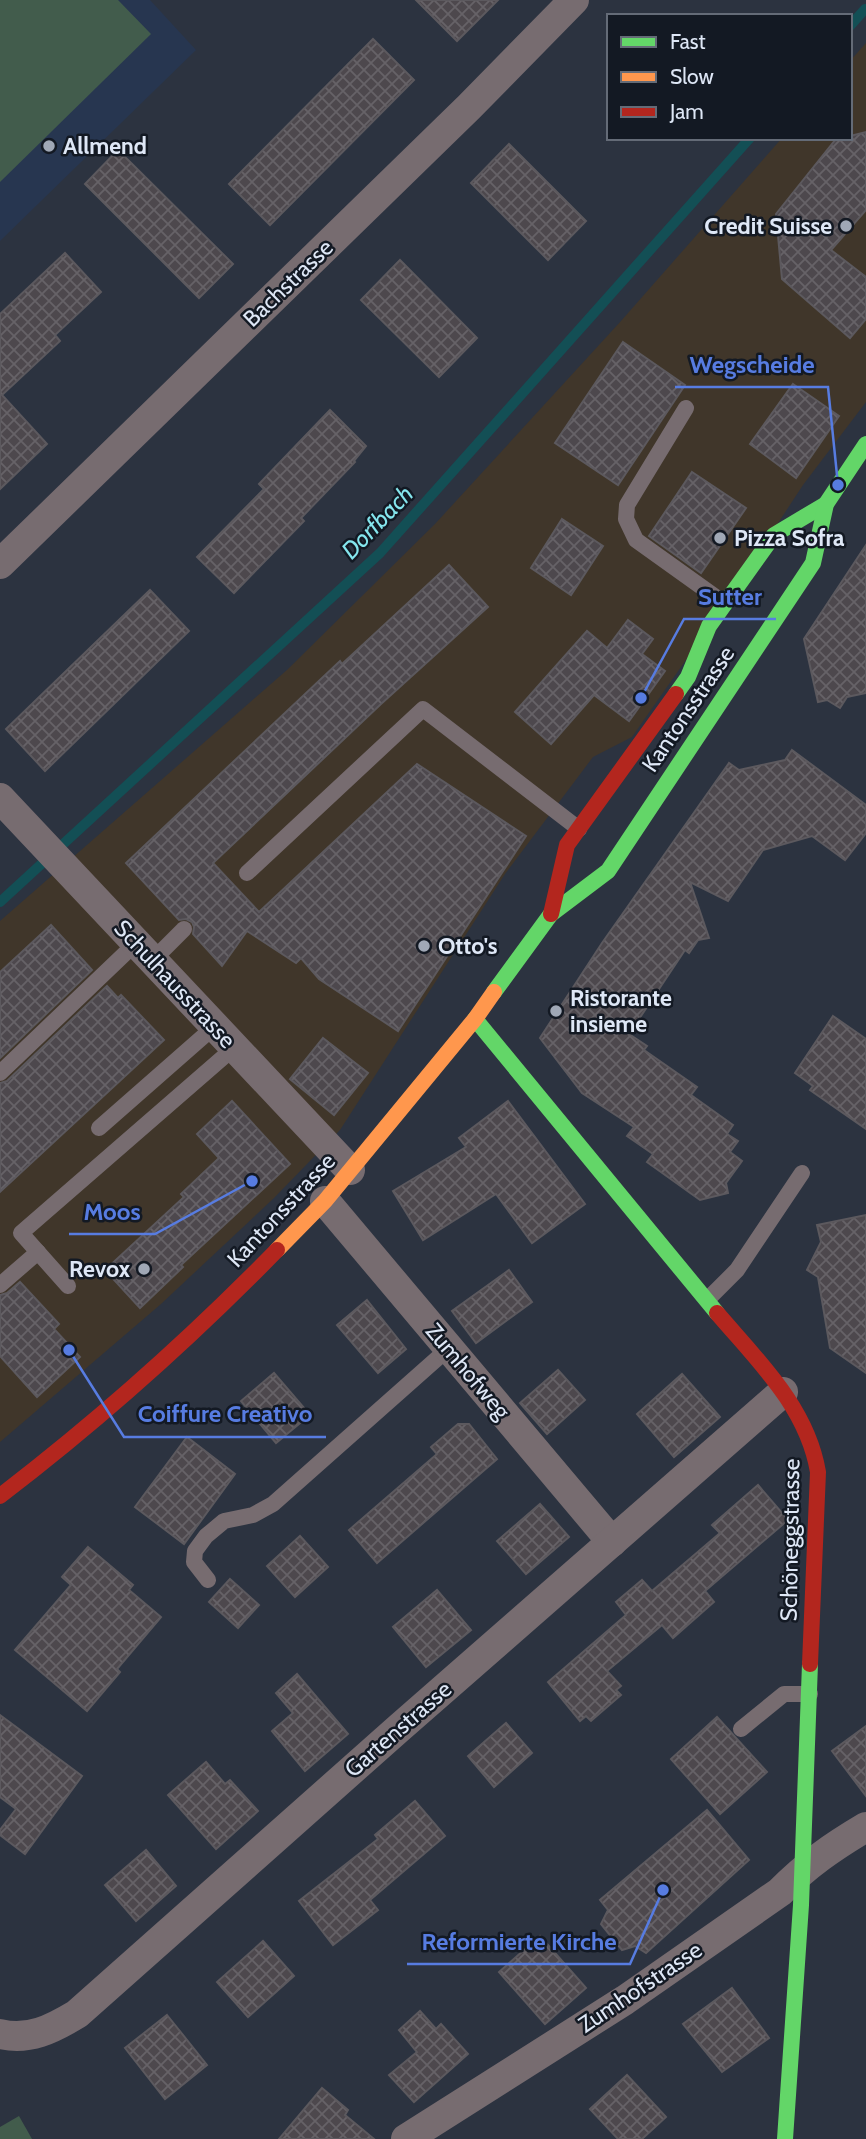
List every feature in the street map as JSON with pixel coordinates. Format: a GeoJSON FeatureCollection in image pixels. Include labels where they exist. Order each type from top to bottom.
{"type":"FeatureCollection","features":[{"type":"Feature","properties":{"kind":"main road","name":"Kantonsstrasse"},"geometry":{"type":"LineString","coordinates":[[0,1496],[56,1453],[222,1306],[325,1201],[475,1019],[551,914],[608,871],[813,563],[826,504],[866,444]]}},
{"type":"Feature","properties":{"kind":"main road","name":"Kantonsstrasse"},"geometry":{"type":"LineString","coordinates":[[551,914],[567,845],[688,677],[709,626],[774,535],[826,504]]}},
{"type":"Feature","properties":{"kind":"main road","name":"Schöneggstrasse"},"geometry":{"type":"LineString","coordinates":[[475,1019],[783,1392],[805,1422],[815,1451],[818,1472],[801,1905],[785,2139]]}},
{"type":"Feature","properties":{"kind":"street","name":"Bachstrasse"},"geometry":{"type":"LineString","coordinates":[[0,564],[469,107],[574,0]]}},
{"type":"Feature","properties":{"kind":"street","name":"Schulhausstrasse"},"geometry":{"type":"LineString","coordinates":[[0,798],[350,1171]]}},
{"type":"Feature","properties":{"kind":"street","name":"Zumhofweg"},"geometry":{"type":"LineString","coordinates":[[325,1201],[612,1542]]}},
{"type":"Feature","properties":{"kind":"street","name":"Gartenstrasse"},"geometry":{"type":"LineString","coordinates":[[0,2034],[16,2038],[50,2031],[76,2014],[783,1392]]}},
{"type":"Feature","properties":{"kind":"street","name":"Zumhofstrasse"},"geometry":{"type":"LineString","coordinates":[[406,2139],[625,2000],[780,1892],[801,1870],[826,1851],[866,1827]]}},
{"type":"Feature","properties":{"kind":"lane"},"geometry":{"type":"LineString","coordinates":[[686,408],[627,505],[626,519],[636,540],[725,604]]}},
{"type":"Feature","properties":{"kind":"lane"},"geometry":{"type":"LineString","coordinates":[[247,873],[423,709],[579,829]]}},
{"type":"Feature","properties":{"kind":"lane"},"geometry":{"type":"LineString","coordinates":[[0,1073],[144,952],[184,929]]}},
{"type":"Feature","properties":{"kind":"lane"},"geometry":{"type":"LineString","coordinates":[[99,1128],[224,1037]]}},
{"type":"Feature","properties":{"kind":"lane"},"geometry":{"type":"LineString","coordinates":[[68,1286],[20,1233],[224,1037]]}},
{"type":"Feature","properties":{"kind":"lane"},"geometry":{"type":"LineString","coordinates":[[708,1299],[737,1270],[802,1173]]}},
{"type":"Feature","properties":{"kind":"lane"},"geometry":{"type":"LineString","coordinates":[[0,1285],[38,1252]]}},
{"type":"Feature","properties":{"kind":"lane"},"geometry":{"type":"LineString","coordinates":[[208,1580],[194,1562],[195,1550],[206,1536],[224,1521],[253,1514],[273,1504],[449,1348]]}},
{"type":"Feature","properties":{"kind":"lane"},"geometry":{"type":"LineString","coordinates":[[741,1729],[783,1694],[810,1694]]}},
{"type":"Feature","properties":{"kind":"shaded area","name":"Allmend"},"geometry":{"type":"Polygon","coordinates":[[[0,0],[150,0],[196,50],[0,241],[0,0]]]}},
{"type":"Feature","properties":{"kind":"shaded area"},"geometry":{"type":"Polygon","coordinates":[[[866,43],[866,402],[803,485],[725,604],[632,737],[593,757],[505,874],[340,1130],[274,1198],[161,1304],[0,1442],[0,921],[287,670],[435,524],[621,321],[780,140],[852,140],[852,59],[866,43]]]}},
{"type":"Feature","properties":{"kind":"green space"},"geometry":{"type":"Polygon","coordinates":[[[0,0],[118,0],[151,34],[0,182],[0,0]]]}},
{"type":"Feature","properties":{"kind":"green space"},"geometry":{"type":"Polygon","coordinates":[[[19,2116],[32,2139],[0,2139],[0,2127],[19,2116]]]}},
{"type":"Feature","properties":{"kind":"building"},"geometry":{"type":"Polygon","coordinates":[[[416,0],[498,0],[457,41],[416,0]]]}},
{"type":"Feature","properties":{"kind":"building"},"geometry":{"type":"Polygon","coordinates":[[[373,39],[414,80],[270,225],[229,184],[373,39]]]}},
{"type":"Feature","properties":{"kind":"building"},"geometry":{"type":"Polygon","coordinates":[[[866,132],[866,210],[831,250],[866,277],[866,319],[850,338],[782,279],[776,214],[835,140],[852,140],[852,136],[866,132]]]}},
{"type":"Feature","properties":{"kind":"building"},"geometry":{"type":"Polygon","coordinates":[[[509,144],[586,221],[548,260],[471,183],[509,144]]]}},
{"type":"Feature","properties":{"kind":"building"},"geometry":{"type":"Polygon","coordinates":[[[118,150],[233,264],[199,298],[85,184],[118,150]]]}},
{"type":"Feature","properties":{"kind":"building"},"geometry":{"type":"Polygon","coordinates":[[[65,253],[101,292],[55,335],[60,341],[2,395],[47,444],[0,489],[0,314],[65,253]]]}},
{"type":"Feature","properties":{"kind":"building"},"geometry":{"type":"Polygon","coordinates":[[[400,260],[477,338],[439,377],[361,300],[400,260]]]}},
{"type":"Feature","properties":{"kind":"building"},"geometry":{"type":"Polygon","coordinates":[[[623,342],[685,385],[618,485],[555,443],[623,342]]]}},
{"type":"Feature","properties":{"kind":"building"},"geometry":{"type":"Polygon","coordinates":[[[793,384],[839,416],[796,478],[750,444],[793,384]]]}},
{"type":"Feature","properties":{"kind":"building"},"geometry":{"type":"Polygon","coordinates":[[[330,410],[366,446],[355,462],[301,518],[304,521],[234,593],[197,557],[264,489],[259,484],[330,410]]]}},
{"type":"Feature","properties":{"kind":"building"},"geometry":{"type":"Polygon","coordinates":[[[692,472],[746,508],[701,573],[649,536],[692,472]]]}},
{"type":"Feature","properties":{"kind":"building"},"geometry":{"type":"Polygon","coordinates":[[[562,519],[603,546],[571,595],[531,568],[562,519]]]}},
{"type":"Feature","properties":{"kind":"building"},"geometry":{"type":"Polygon","coordinates":[[[866,545],[866,693],[847,697],[840,708],[827,700],[818,702],[804,639],[866,545]]]}},
{"type":"Feature","properties":{"kind":"building"},"geometry":{"type":"Polygon","coordinates":[[[449,565],[488,607],[213,863],[259,912],[417,764],[526,836],[398,1031],[319,979],[301,958],[296,963],[247,931],[222,966],[193,934],[192,922],[179,920],[126,863],[340,661],[342,664],[449,565]]]}},
{"type":"Feature","properties":{"kind":"building"},"geometry":{"type":"Polygon","coordinates":[[[150,590],[189,631],[45,771],[6,729],[150,590]]]}},
{"type":"Feature","properties":{"kind":"building"},"geometry":{"type":"Polygon","coordinates":[[[628,620],[653,639],[642,654],[665,671],[629,721],[594,695],[551,744],[515,712],[587,631],[607,648],[628,620]]]}},
{"type":"Feature","properties":{"kind":"building"},"geometry":{"type":"Polygon","coordinates":[[[792,750],[866,805],[866,833],[845,860],[812,836],[763,850],[728,901],[690,882],[709,938],[698,940],[689,953],[685,950],[629,1034],[647,1046],[644,1050],[697,1087],[691,1095],[733,1125],[727,1134],[738,1141],[730,1152],[742,1161],[726,1183],[728,1193],[700,1200],[647,1162],[653,1154],[627,1136],[634,1127],[582,1093],[540,1038],[602,943],[729,763],[739,770],[785,760],[792,750]]]}},
{"type":"Feature","properties":{"kind":"building"},"geometry":{"type":"Polygon","coordinates":[[[51,925],[92,970],[0,1058],[0,972],[51,925]]]}},
{"type":"Feature","properties":{"kind":"building"},"geometry":{"type":"Polygon","coordinates":[[[107,986],[118,998],[121,995],[164,1040],[0,1192],[0,1083],[7,1081],[107,986]]]}},
{"type":"Feature","properties":{"kind":"building"},"geometry":{"type":"Polygon","coordinates":[[[833,1016],[866,1039],[866,1129],[810,1090],[813,1086],[795,1073],[833,1016]]]}},
{"type":"Feature","properties":{"kind":"building"},"geometry":{"type":"Polygon","coordinates":[[[323,1038],[368,1073],[334,1115],[290,1079],[323,1038]]]}},
{"type":"Feature","properties":{"kind":"building"},"geometry":{"type":"Polygon","coordinates":[[[232,1101],[290,1164],[181,1265],[183,1267],[140,1308],[105,1270],[184,1197],[181,1194],[219,1158],[197,1134],[232,1101]]]}},
{"type":"Feature","properties":{"kind":"building"},"geometry":{"type":"Polygon","coordinates":[[[508,1101],[585,1204],[532,1243],[496,1194],[423,1240],[393,1191],[466,1147],[459,1138],[508,1101]]]}},
{"type":"Feature","properties":{"kind":"building"},"geometry":{"type":"Polygon","coordinates":[[[866,1215],[866,1373],[830,1348],[818,1277],[807,1270],[821,1242],[817,1225],[866,1215]]]}},
{"type":"Feature","properties":{"kind":"building"},"geometry":{"type":"Polygon","coordinates":[[[509,1270],[532,1302],[476,1343],[452,1311],[509,1270]]]}},
{"type":"Feature","properties":{"kind":"building"},"geometry":{"type":"Polygon","coordinates":[[[20,1282],[59,1324],[54,1329],[80,1357],[37,1397],[0,1356],[0,1295],[7,1293],[20,1282]]]}},
{"type":"Feature","properties":{"kind":"building"},"geometry":{"type":"Polygon","coordinates":[[[367,1300],[406,1349],[378,1373],[337,1325],[367,1300]]]}},
{"type":"Feature","properties":{"kind":"building"},"geometry":{"type":"Polygon","coordinates":[[[558,1370],[585,1400],[547,1434],[520,1403],[558,1370]]]}},
{"type":"Feature","properties":{"kind":"building"},"geometry":{"type":"Polygon","coordinates":[[[274,1373],[310,1415],[276,1443],[241,1401],[274,1373]]]}},
{"type":"Feature","properties":{"kind":"building"},"geometry":{"type":"Polygon","coordinates":[[[682,1374],[720,1417],[674,1457],[637,1414],[682,1374]]]}},
{"type":"Feature","properties":{"kind":"building"},"geometry":{"type":"Polygon","coordinates":[[[458,1424],[469,1424],[497,1459],[377,1563],[349,1530],[437,1454],[431,1447],[458,1424]]]}},
{"type":"Feature","properties":{"kind":"building"},"geometry":{"type":"Polygon","coordinates":[[[187,1437],[235,1474],[184,1544],[135,1507],[187,1437]]]}},
{"type":"Feature","properties":{"kind":"building"},"geometry":{"type":"Polygon","coordinates":[[[758,1485],[788,1520],[705,1591],[714,1602],[673,1638],[662,1625],[607,1671],[621,1686],[616,1690],[621,1695],[591,1721],[586,1716],[580,1721],[548,1682],[626,1615],[616,1602],[642,1580],[652,1591],[720,1533],[712,1525],[758,1485]]]}},
{"type":"Feature","properties":{"kind":"building"},"geometry":{"type":"Polygon","coordinates":[[[540,1504],[569,1537],[526,1574],[497,1541],[540,1504]]]}},
{"type":"Feature","properties":{"kind":"building"},"geometry":{"type":"Polygon","coordinates":[[[300,1536],[328,1567],[295,1597],[267,1566],[300,1536]]]}},
{"type":"Feature","properties":{"kind":"building"},"geometry":{"type":"Polygon","coordinates":[[[88,1547],[133,1585],[129,1590],[161,1617],[117,1669],[120,1672],[87,1711],[15,1650],[71,1585],[62,1577],[88,1547]]]}},
{"type":"Feature","properties":{"kind":"building"},"geometry":{"type":"Polygon","coordinates":[[[230,1579],[259,1605],[238,1628],[209,1602],[230,1579]]]}},
{"type":"Feature","properties":{"kind":"building"},"geometry":{"type":"Polygon","coordinates":[[[437,1590],[471,1630],[426,1667],[393,1627],[437,1590]]]}},
{"type":"Feature","properties":{"kind":"building"},"geometry":{"type":"Polygon","coordinates":[[[297,1674],[348,1734],[305,1771],[272,1731],[293,1713],[276,1693],[297,1674]]]}},
{"type":"Feature","properties":{"kind":"building"},"geometry":{"type":"Polygon","coordinates":[[[0,1715],[82,1776],[25,1854],[0,1835],[0,1830],[16,1809],[0,1797],[0,1715]]]}},
{"type":"Feature","properties":{"kind":"building"},"geometry":{"type":"Polygon","coordinates":[[[717,1717],[767,1772],[720,1814],[671,1759],[717,1717]]]}},
{"type":"Feature","properties":{"kind":"building"},"geometry":{"type":"Polygon","coordinates":[[[506,1723],[532,1753],[494,1787],[468,1756],[506,1723]]]}},
{"type":"Feature","properties":{"kind":"building"},"geometry":{"type":"Polygon","coordinates":[[[866,1726],[866,1796],[832,1751],[866,1726]]]}},
{"type":"Feature","properties":{"kind":"building"},"geometry":{"type":"Polygon","coordinates":[[[206,1762],[225,1784],[230,1780],[258,1811],[216,1849],[168,1795],[206,1762]]]}},
{"type":"Feature","properties":{"kind":"building"},"geometry":{"type":"Polygon","coordinates":[[[415,1801],[445,1836],[370,1900],[378,1910],[333,1945],[299,1901],[378,1839],[375,1835],[415,1801]]]}},
{"type":"Feature","properties":{"kind":"building"},"geometry":{"type":"Polygon","coordinates":[[[707,1810],[749,1860],[646,1953],[635,1946],[622,1950],[601,1924],[608,1910],[600,1900],[707,1810]]]}},
{"type":"Feature","properties":{"kind":"building"},"geometry":{"type":"Polygon","coordinates":[[[146,1850],[176,1886],[136,1921],[105,1885],[146,1850]]]}},
{"type":"Feature","properties":{"kind":"building"},"geometry":{"type":"Polygon","coordinates":[[[540,1936],[586,1988],[545,2024],[499,1972],[540,1936]]]}},
{"type":"Feature","properties":{"kind":"building"},"geometry":{"type":"Polygon","coordinates":[[[263,1941],[294,1976],[248,2017],[217,1982],[263,1941]]]}},
{"type":"Feature","properties":{"kind":"building"},"geometry":{"type":"Polygon","coordinates":[[[732,1988],[769,2038],[722,2072],[683,2024],[732,1988]]]}},
{"type":"Feature","properties":{"kind":"building"},"geometry":{"type":"Polygon","coordinates":[[[420,2011],[436,2029],[441,2024],[468,2054],[414,2102],[389,2075],[417,2052],[399,2030],[420,2011]]]}},
{"type":"Feature","properties":{"kind":"building"},"geometry":{"type":"Polygon","coordinates":[[[167,2015],[207,2065],[165,2099],[125,2048],[167,2015]]]}},
{"type":"Feature","properties":{"kind":"building"},"geometry":{"type":"Polygon","coordinates":[[[627,2075],[666,2117],[642,2139],[618,2139],[590,2109],[627,2075]]]}},
{"type":"Feature","properties":{"kind":"building"},"geometry":{"type":"Polygon","coordinates":[[[322,2088],[348,2110],[345,2115],[374,2139],[279,2139],[322,2088]]]}},
{"type":"Feature","properties":{"kind":"waterway","name":"Dorfbach"},"geometry":{"type":"LineString","coordinates":[[852,24],[865,9]]}},
{"type":"Feature","properties":{"kind":"waterway","name":"Dorfbach"},"geometry":{"type":"LineString","coordinates":[[0,902],[380,553],[748,140]]}},
{"type":"Feature","properties":{"kind":"traffic: fast"},"geometry":{"type":"LineString","coordinates":[[494,992],[551,914],[608,871],[813,563],[826,504],[866,444]]}},
{"type":"Feature","properties":{"kind":"traffic: fast"},"geometry":{"type":"LineString","coordinates":[[676,694],[688,677],[709,626],[774,535],[826,504]]}},
{"type":"Feature","properties":{"kind":"traffic: fast"},"geometry":{"type":"LineString","coordinates":[[475,1019],[717,1313]]}},
{"type":"Feature","properties":{"kind":"traffic: fast"},"geometry":{"type":"LineString","coordinates":[[785,2139],[801,1905],[810,1664]]}},
{"type":"Feature","properties":{"kind":"traffic: slow"},"geometry":{"type":"LineString","coordinates":[[277,1250],[325,1201],[475,1019],[494,992]]}},
{"type":"Feature","properties":{"kind":"traffic: jam"},"geometry":{"type":"LineString","coordinates":[[551,914],[567,845],[676,694]]}},
{"type":"Feature","properties":{"kind":"traffic: jam"},"geometry":{"type":"LineString","coordinates":[[0,1496],[143,1378],[277,1250]]}},
{"type":"Feature","properties":{"kind":"traffic: jam"},"geometry":{"type":"LineString","coordinates":[[717,1313],[779,1386],[803,1426],[812,1448],[818,1472],[810,1664]]}},
{"type":"Feature","properties":{"kind":"place","name":"Allmend"},"geometry":{"type":"Point","coordinates":[49,146]}},
{"type":"Feature","properties":{"kind":"place","name":"Credit Suisse"},"geometry":{"type":"Point","coordinates":[846,226]}},
{"type":"Feature","properties":{"kind":"place","name":"Wegscheide"},"geometry":{"type":"Point","coordinates":[838,485]}},
{"type":"Feature","properties":{"kind":"place","name":"Pizza Sofra"},"geometry":{"type":"Point","coordinates":[720,538]}},
{"type":"Feature","properties":{"kind":"place","name":"Sutter"},"geometry":{"type":"Point","coordinates":[641,698]}},
{"type":"Feature","properties":{"kind":"place","name":"Otto's"},"geometry":{"type":"Point","coordinates":[424,946]}},
{"type":"Feature","properties":{"kind":"place","name":"Ristorante insieme"},"geometry":{"type":"Point","coordinates":[556,1011]}},
{"type":"Feature","properties":{"kind":"place","name":"Moos"},"geometry":{"type":"Point","coordinates":[252,1181]}},
{"type":"Feature","properties":{"kind":"place","name":"Revox"},"geometry":{"type":"Point","coordinates":[144,1269]}},
{"type":"Feature","properties":{"kind":"place","name":"Coiffure Creativo"},"geometry":{"type":"Point","coordinates":[69,1350]}},
{"type":"Feature","properties":{"kind":"place","name":"Reformierte Kirche"},"geometry":{"type":"Point","coordinates":[663,1890]}}]}
